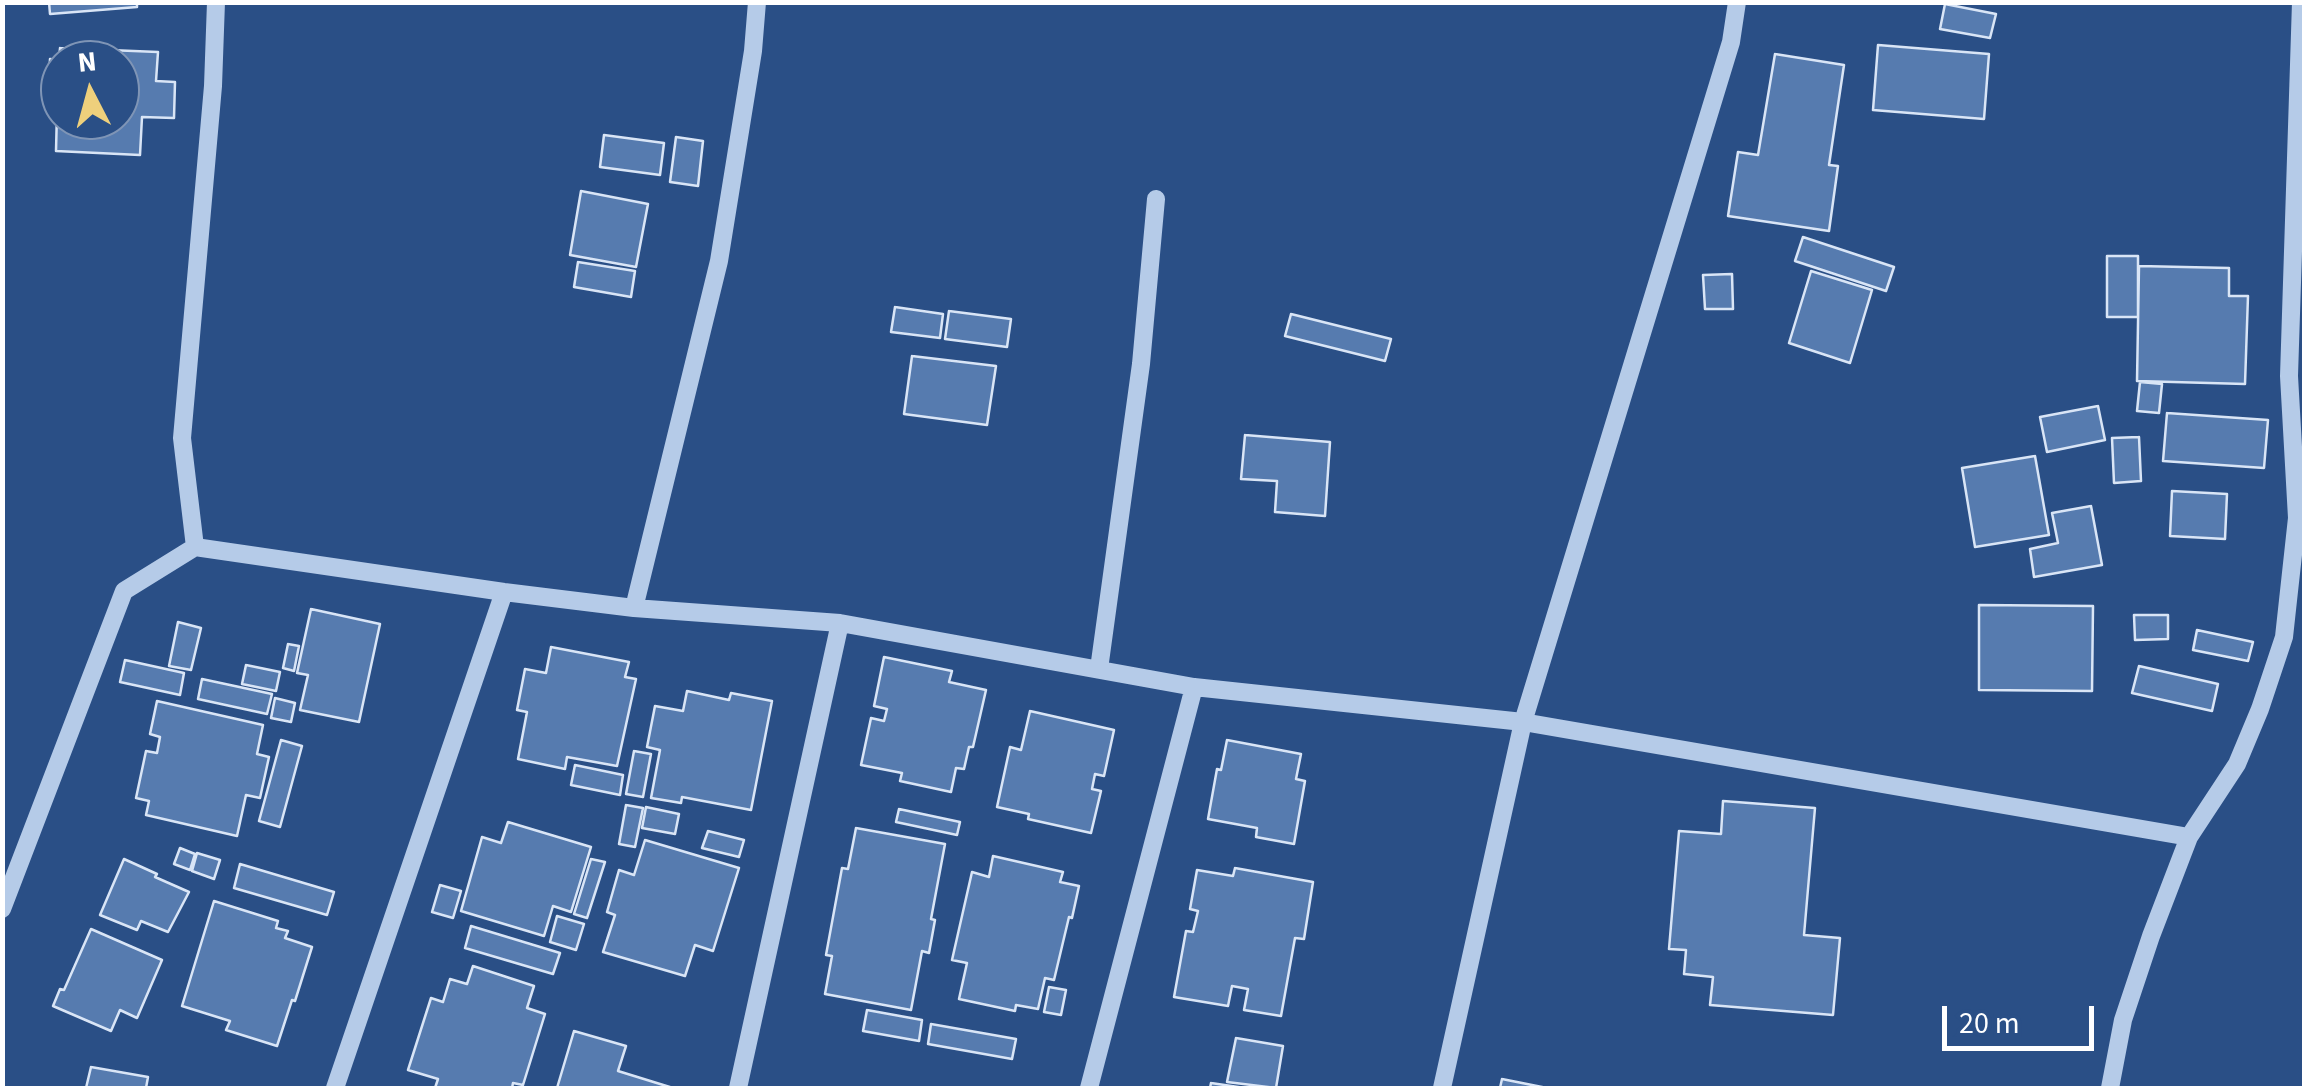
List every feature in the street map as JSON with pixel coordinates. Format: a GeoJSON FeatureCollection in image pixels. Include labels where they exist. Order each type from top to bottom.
{"type":"FeatureCollection","features":[{"type":"Feature","properties":{"kind":"street"},"geometry":{"type":"LineString","coordinates":[[195,547],[182,438],[213,86],[216,2]]}},
{"type":"Feature","properties":{"kind":"street"},"geometry":{"type":"LineString","coordinates":[[634,608],[720,261],[757,2]]}},
{"type":"Feature","properties":{"kind":"street"},"geometry":{"type":"LineString","coordinates":[[1442,1088],[1523,722],[1731,42],[1737,2]]}},
{"type":"Feature","properties":{"kind":"street"},"geometry":{"type":"LineString","coordinates":[[2110,1088],[2123,1020],[2189,837],[2237,764],[2284,636],[2297,518],[2288,376],[2301,2]]}},
{"type":"Feature","properties":{"kind":"street"},"geometry":{"type":"LineString","coordinates":[[1098,670],[1141,364],[1156,199]]}},
{"type":"Feature","properties":{"kind":"street"},"geometry":{"type":"LineString","coordinates":[[2,910],[124,591],[195,547],[634,608],[840,622],[1194,687],[1523,722],[2189,837]]}},
{"type":"Feature","properties":{"kind":"street"},"geometry":{"type":"LineString","coordinates":[[335,1088],[504,592]]}},
{"type":"Feature","properties":{"kind":"street"},"geometry":{"type":"LineString","coordinates":[[738,1088],[840,622]]}},
{"type":"Feature","properties":{"kind":"street"},"geometry":{"type":"LineString","coordinates":[[1089,1088],[1194,687]]}},
{"type":"Feature","properties":{"kind":"building"},"geometry":{"type":"Polygon","coordinates":[[[49,2],[137,2],[137,7],[50,14],[49,2]]]}},
{"type":"Feature","properties":{"kind":"building"},"geometry":{"type":"Polygon","coordinates":[[[1945,4],[1996,14],[1990,38],[1940,29],[1945,4]]]}},
{"type":"Feature","properties":{"kind":"building"},"geometry":{"type":"Polygon","coordinates":[[[1878,45],[1989,54],[1984,119],[1873,110],[1878,45]]]}},
{"type":"Feature","properties":{"kind":"building"},"geometry":{"type":"Polygon","coordinates":[[[140,51],[158,52],[156,81],[175,82],[174,118],[142,117],[140,155],[56,151],[56,140],[140,140],[140,51]]]}},
{"type":"Feature","properties":{"kind":"building"},"geometry":{"type":"Polygon","coordinates":[[[1775,54],[1844,65],[1829,165],[1838,166],[1829,231],[1728,216],[1738,152],[1758,155],[1775,54]]]}},
{"type":"Feature","properties":{"kind":"building"},"geometry":{"type":"Polygon","coordinates":[[[604,135],[664,143],[660,175],[600,167],[604,135]]]}},
{"type":"Feature","properties":{"kind":"building"},"geometry":{"type":"Polygon","coordinates":[[[676,137],[703,141],[698,186],[670,182],[676,137]]]}},
{"type":"Feature","properties":{"kind":"building"},"geometry":{"type":"Polygon","coordinates":[[[581,191],[648,204],[636,267],[570,255],[581,191]]]}},
{"type":"Feature","properties":{"kind":"building"},"geometry":{"type":"Polygon","coordinates":[[[1803,237],[1894,267],[1886,291],[1795,261],[1803,237]]]}},
{"type":"Feature","properties":{"kind":"building"},"geometry":{"type":"Polygon","coordinates":[[[2107,256],[2138,256],[2138,317],[2107,317],[2107,256]]]}},
{"type":"Feature","properties":{"kind":"building"},"geometry":{"type":"Polygon","coordinates":[[[578,262],[635,271],[631,297],[574,287],[578,262]]]}},
{"type":"Feature","properties":{"kind":"building"},"geometry":{"type":"Polygon","coordinates":[[[2139,266],[2229,268],[2229,296],[2248,296],[2245,384],[2137,381],[2139,266]]]}},
{"type":"Feature","properties":{"kind":"building"},"geometry":{"type":"Polygon","coordinates":[[[1811,271],[1872,290],[1850,363],[1789,343],[1811,271]]]}},
{"type":"Feature","properties":{"kind":"building"},"geometry":{"type":"Polygon","coordinates":[[[1732,274],[1733,309],[1705,309],[1703,275],[1732,274]]]}},
{"type":"Feature","properties":{"kind":"building"},"geometry":{"type":"Polygon","coordinates":[[[895,307],[943,314],[940,338],[891,332],[895,307]]]}},
{"type":"Feature","properties":{"kind":"building"},"geometry":{"type":"Polygon","coordinates":[[[949,311],[1011,319],[1007,347],[945,339],[949,311]]]}},
{"type":"Feature","properties":{"kind":"building"},"geometry":{"type":"Polygon","coordinates":[[[1291,314],[1391,339],[1385,361],[1285,336],[1291,314]]]}},
{"type":"Feature","properties":{"kind":"building"},"geometry":{"type":"Polygon","coordinates":[[[912,356],[996,366],[987,425],[904,414],[912,356]]]}},
{"type":"Feature","properties":{"kind":"building"},"geometry":{"type":"Polygon","coordinates":[[[2140,382],[2162,384],[2159,413],[2137,411],[2140,382]]]}},
{"type":"Feature","properties":{"kind":"building"},"geometry":{"type":"Polygon","coordinates":[[[2098,406],[2105,440],[2047,452],[2040,417],[2098,406]]]}},
{"type":"Feature","properties":{"kind":"building"},"geometry":{"type":"Polygon","coordinates":[[[2167,413],[2268,420],[2264,468],[2163,461],[2167,413]]]}},
{"type":"Feature","properties":{"kind":"building"},"geometry":{"type":"Polygon","coordinates":[[[1245,435],[1330,442],[1325,516],[1275,512],[1277,481],[1241,479],[1245,435]]]}},
{"type":"Feature","properties":{"kind":"building"},"geometry":{"type":"Polygon","coordinates":[[[2139,437],[2141,481],[2114,483],[2112,438],[2139,437]]]}},
{"type":"Feature","properties":{"kind":"building"},"geometry":{"type":"Polygon","coordinates":[[[2035,456],[2049,535],[1975,547],[1962,468],[2035,456]]]}},
{"type":"Feature","properties":{"kind":"building"},"geometry":{"type":"Polygon","coordinates":[[[2172,491],[2227,494],[2225,539],[2170,536],[2172,491]]]}},
{"type":"Feature","properties":{"kind":"building"},"geometry":{"type":"Polygon","coordinates":[[[2091,506],[2102,565],[2034,577],[2030,549],[2058,543],[2052,513],[2091,506]]]}},
{"type":"Feature","properties":{"kind":"building"},"geometry":{"type":"Polygon","coordinates":[[[1979,605],[2093,606],[2092,691],[1979,690],[1979,605]]]}},
{"type":"Feature","properties":{"kind":"building"},"geometry":{"type":"Polygon","coordinates":[[[311,609],[380,624],[359,722],[300,710],[308,675],[297,673],[311,609]]]}},
{"type":"Feature","properties":{"kind":"building"},"geometry":{"type":"Polygon","coordinates":[[[2134,615],[2168,615],[2168,639],[2135,640],[2134,615]]]}},
{"type":"Feature","properties":{"kind":"building"},"geometry":{"type":"Polygon","coordinates":[[[178,622],[201,628],[191,670],[169,666],[178,622]]]}},
{"type":"Feature","properties":{"kind":"building"},"geometry":{"type":"Polygon","coordinates":[[[2197,630],[2253,642],[2248,661],[2193,650],[2197,630]]]}},
{"type":"Feature","properties":{"kind":"building"},"geometry":{"type":"Polygon","coordinates":[[[288,644],[299,646],[294,671],[283,668],[288,644]]]}},
{"type":"Feature","properties":{"kind":"building"},"geometry":{"type":"Polygon","coordinates":[[[551,647],[629,662],[625,677],[636,679],[617,766],[567,757],[565,769],[518,759],[527,712],[517,710],[525,669],[546,673],[551,647]]]}},
{"type":"Feature","properties":{"kind":"building"},"geometry":{"type":"Polygon","coordinates":[[[884,657],[952,671],[949,682],[986,690],[973,747],[969,747],[964,769],[956,768],[951,792],[900,781],[902,773],[861,765],[871,718],[884,721],[887,709],[874,706],[884,657]]]}},
{"type":"Feature","properties":{"kind":"building"},"geometry":{"type":"Polygon","coordinates":[[[125,660],[184,673],[180,695],[120,682],[125,660]]]}},
{"type":"Feature","properties":{"kind":"building"},"geometry":{"type":"Polygon","coordinates":[[[246,665],[280,672],[276,691],[242,684],[246,665]]]}},
{"type":"Feature","properties":{"kind":"building"},"geometry":{"type":"Polygon","coordinates":[[[2139,666],[2218,684],[2212,711],[2132,693],[2139,666]]]}},
{"type":"Feature","properties":{"kind":"building"},"geometry":{"type":"Polygon","coordinates":[[[202,679],[272,694],[267,714],[198,699],[202,679]]]}},
{"type":"Feature","properties":{"kind":"building"},"geometry":{"type":"Polygon","coordinates":[[[687,691],[729,700],[731,693],[772,701],[751,810],[682,797],[681,803],[651,798],[660,750],[647,747],[655,706],[683,711],[687,691]]]}},
{"type":"Feature","properties":{"kind":"building"},"geometry":{"type":"Polygon","coordinates":[[[275,698],[295,703],[291,722],[271,718],[275,698]]]}},
{"type":"Feature","properties":{"kind":"building"},"geometry":{"type":"Polygon","coordinates":[[[157,701],[263,725],[257,754],[269,757],[260,798],[246,795],[237,836],[146,815],[149,801],[136,798],[146,751],[157,753],[160,737],[150,734],[157,701]]]}},
{"type":"Feature","properties":{"kind":"building"},"geometry":{"type":"Polygon","coordinates":[[[1030,711],[1114,730],[1104,776],[1095,774],[1092,789],[1101,791],[1091,833],[1028,819],[1029,814],[997,807],[1010,747],[1021,750],[1030,711]]]}},
{"type":"Feature","properties":{"kind":"building"},"geometry":{"type":"Polygon","coordinates":[[[281,740],[302,746],[280,827],[259,821],[281,740]]]}},
{"type":"Feature","properties":{"kind":"building"},"geometry":{"type":"Polygon","coordinates":[[[1227,740],[1301,754],[1296,779],[1305,781],[1294,844],[1256,837],[1257,828],[1208,819],[1227,740]]]}},
{"type":"Feature","properties":{"kind":"building"},"geometry":{"type":"Polygon","coordinates":[[[634,751],[651,754],[643,797],[626,794],[634,751]]]}},
{"type":"Feature","properties":{"kind":"building"},"geometry":{"type":"Polygon","coordinates":[[[575,765],[623,775],[620,795],[571,785],[575,765]]]}},
{"type":"Feature","properties":{"kind":"building"},"geometry":{"type":"Polygon","coordinates":[[[1723,801],[1815,808],[1804,935],[1840,938],[1833,1015],[1710,1005],[1713,977],[1684,974],[1686,950],[1669,949],[1679,831],[1721,834],[1723,801]]]}},
{"type":"Feature","properties":{"kind":"building"},"geometry":{"type":"Polygon","coordinates":[[[626,805],[643,808],[635,847],[619,844],[626,805]]]}},
{"type":"Feature","properties":{"kind":"building"},"geometry":{"type":"Polygon","coordinates":[[[646,807],[679,814],[675,834],[642,828],[646,807]]]}},
{"type":"Feature","properties":{"kind":"building"},"geometry":{"type":"Polygon","coordinates":[[[899,809],[960,822],[957,835],[896,822],[899,809]]]}},
{"type":"Feature","properties":{"kind":"building"},"geometry":{"type":"Polygon","coordinates":[[[508,822],[591,847],[571,912],[553,906],[544,936],[461,911],[482,837],[501,843],[508,822]]]}},
{"type":"Feature","properties":{"kind":"building"},"geometry":{"type":"Polygon","coordinates":[[[856,828],[945,844],[929,953],[922,951],[911,1010],[825,994],[832,956],[826,955],[842,868],[848,869],[856,828]]]}},
{"type":"Feature","properties":{"kind":"building"},"geometry":{"type":"Polygon","coordinates":[[[708,831],[744,840],[739,857],[702,848],[708,831]]]}},
{"type":"Feature","properties":{"kind":"building"},"geometry":{"type":"Polygon","coordinates":[[[645,840],[739,868],[713,951],[695,945],[685,976],[603,952],[615,915],[607,912],[619,870],[634,875],[645,840]]]}},
{"type":"Feature","properties":{"kind":"building"},"geometry":{"type":"Polygon","coordinates":[[[180,848],[195,854],[190,870],[174,864],[180,848]]]}},
{"type":"Feature","properties":{"kind":"building"},"geometry":{"type":"Polygon","coordinates":[[[197,853],[220,860],[214,879],[192,871],[197,853]]]}},
{"type":"Feature","properties":{"kind":"building"},"geometry":{"type":"Polygon","coordinates":[[[993,856],[1063,872],[1060,882],[1079,886],[1054,980],[1045,978],[1038,1009],[1016,1005],[1015,1011],[959,999],[967,963],[952,960],[972,872],[989,877],[993,856]]]}},
{"type":"Feature","properties":{"kind":"building"},"geometry":{"type":"Polygon","coordinates":[[[124,859],[189,892],[168,932],[141,921],[137,930],[100,915],[124,859]]]}},
{"type":"Feature","properties":{"kind":"building"},"geometry":{"type":"Polygon","coordinates":[[[591,859],[605,862],[587,918],[574,914],[591,859]]]}},
{"type":"Feature","properties":{"kind":"building"},"geometry":{"type":"Polygon","coordinates":[[[240,864],[334,892],[327,915],[234,888],[240,864]]]}},
{"type":"Feature","properties":{"kind":"building"},"geometry":{"type":"Polygon","coordinates":[[[1235,868],[1313,882],[1304,939],[1295,938],[1281,1016],[1244,1010],[1248,989],[1232,986],[1228,1006],[1174,997],[1186,931],[1193,932],[1198,911],[1190,909],[1197,870],[1233,876],[1235,868]]]}},
{"type":"Feature","properties":{"kind":"building"},"geometry":{"type":"Polygon","coordinates":[[[440,885],[461,891],[453,918],[432,912],[440,885]]]}},
{"type":"Feature","properties":{"kind":"building"},"geometry":{"type":"Polygon","coordinates":[[[214,901],[278,921],[276,928],[288,931],[285,938],[312,947],[277,1046],[226,1030],[230,1021],[182,1006],[214,901]]]}},
{"type":"Feature","properties":{"kind":"building"},"geometry":{"type":"Polygon","coordinates":[[[557,916],[584,924],[576,950],[550,942],[557,916]]]}},
{"type":"Feature","properties":{"kind":"building"},"geometry":{"type":"Polygon","coordinates":[[[471,926],[560,953],[553,974],[465,948],[471,926]]]}},
{"type":"Feature","properties":{"kind":"building"},"geometry":{"type":"Polygon","coordinates":[[[91,929],[162,960],[137,1018],[120,1010],[111,1031],[53,1006],[91,929]]]}},
{"type":"Feature","properties":{"kind":"building"},"geometry":{"type":"Polygon","coordinates":[[[473,966],[534,986],[527,1008],[545,1014],[523,1085],[435,1088],[438,1079],[408,1070],[431,998],[443,1002],[450,979],[467,984],[473,966]]]}},
{"type":"Feature","properties":{"kind":"building"},"geometry":{"type":"Polygon","coordinates":[[[1049,987],[1066,990],[1061,1015],[1044,1012],[1049,987]]]}},
{"type":"Feature","properties":{"kind":"building"},"geometry":{"type":"Polygon","coordinates":[[[867,1010],[922,1020],[919,1041],[863,1031],[867,1010]]]}},
{"type":"Feature","properties":{"kind":"building"},"geometry":{"type":"Polygon","coordinates":[[[931,1024],[1016,1039],[1012,1059],[928,1044],[931,1024]]]}},
{"type":"Feature","properties":{"kind":"building"},"geometry":{"type":"Polygon","coordinates":[[[574,1031],[626,1046],[618,1071],[673,1088],[557,1088],[574,1031]]]}},
{"type":"Feature","properties":{"kind":"building"},"geometry":{"type":"Polygon","coordinates":[[[1236,1038],[1283,1046],[1276,1088],[1227,1082],[1236,1038]]]}},
{"type":"Feature","properties":{"kind":"building"},"geometry":{"type":"Polygon","coordinates":[[[91,1067],[148,1077],[146,1088],[86,1088],[91,1067]]]}},
{"type":"Feature","properties":{"kind":"building"},"geometry":{"type":"Polygon","coordinates":[[[1502,1079],[1547,1088],[1500,1088],[1502,1079]]]}},
{"type":"Feature","properties":{"kind":"building"},"geometry":{"type":"Polygon","coordinates":[[[1211,1083],[1245,1088],[1210,1088],[1211,1083]]]}}]}
